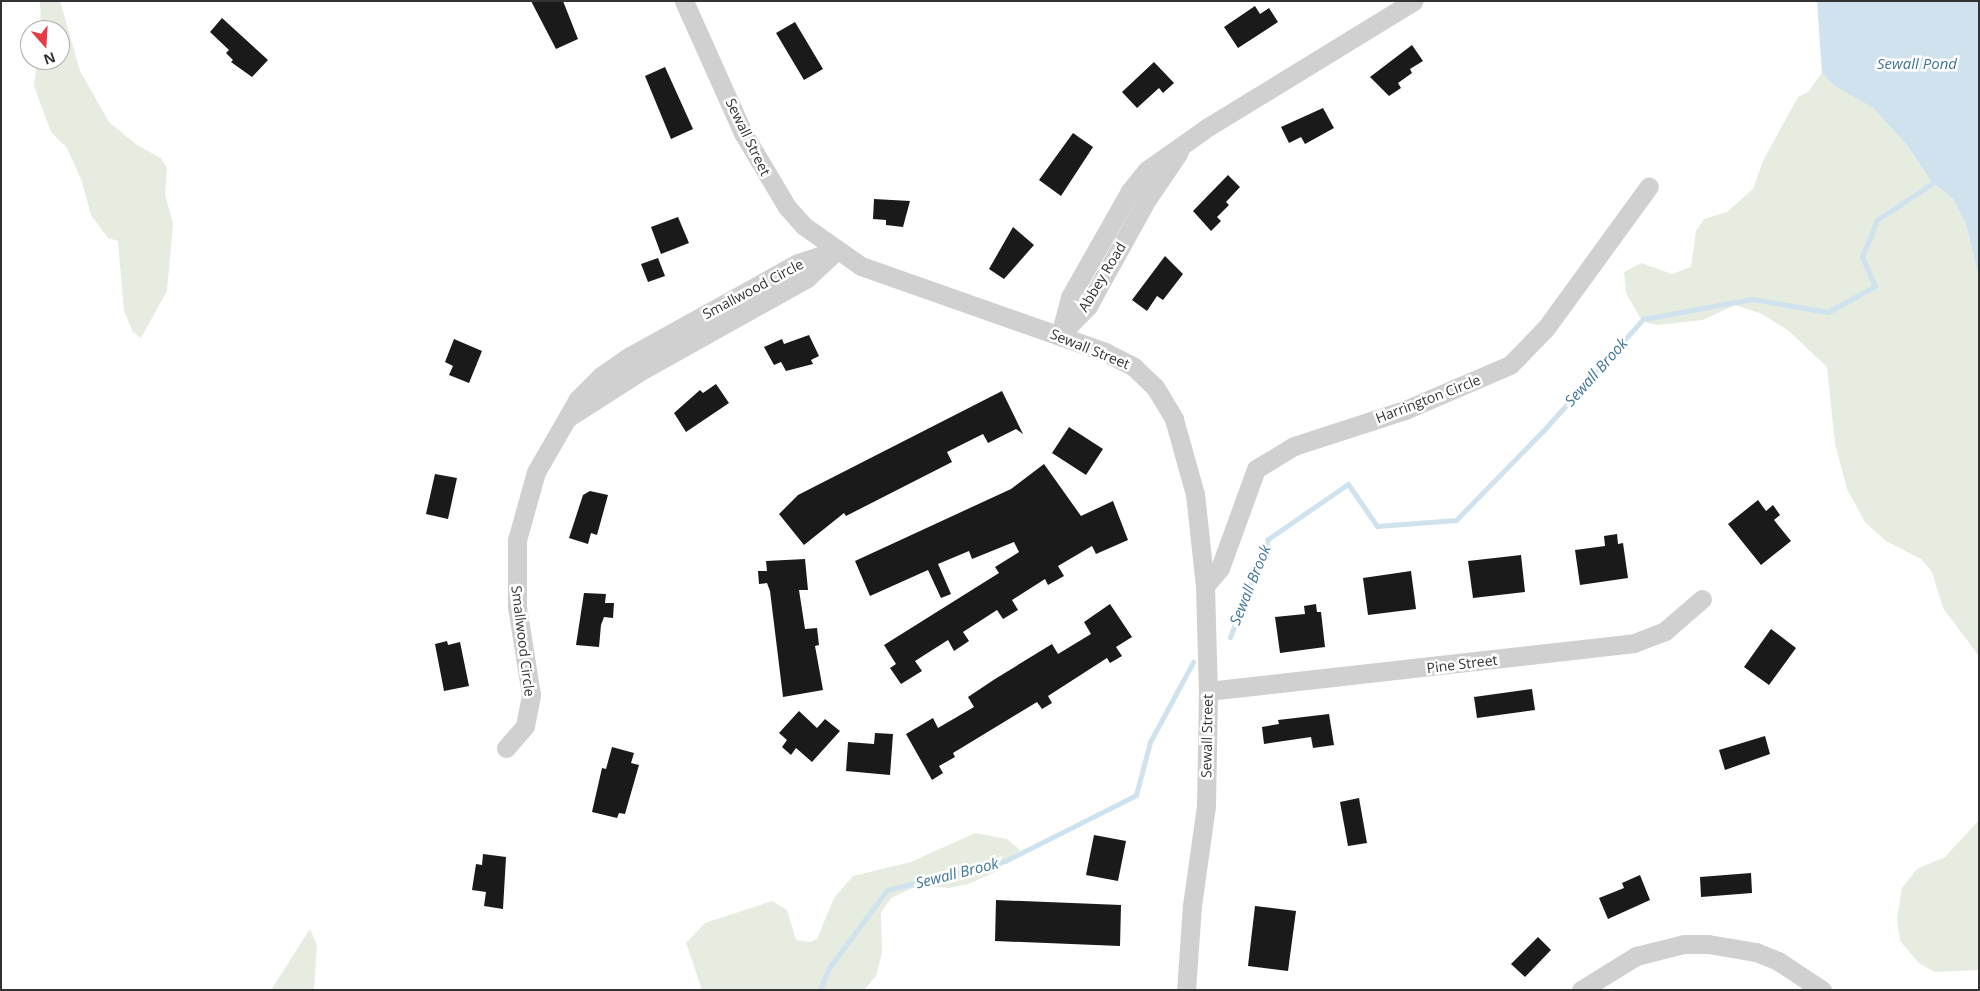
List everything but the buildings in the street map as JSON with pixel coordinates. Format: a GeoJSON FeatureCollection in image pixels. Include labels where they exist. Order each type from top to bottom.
{"type":"FeatureCollection","features":[{"type":"Feature","properties":{"kind":"street","name":"Sewall Street"},"geometry":{"type":"LineString","coordinates":[[684,1],[763,170],[804,226],[836,251],[906,284],[1060,335],[1134,367],[1162,396],[1174,419],[1195,494],[1205,586],[1208,691],[1206,806],[1192,905],[1186,990]]}},
{"type":"Feature","properties":{"kind":"street","name":"Abbey Road"},"geometry":{"type":"LineString","coordinates":[[1060,335],[1088,306],[1146,201],[1188,142],[1414,1]]}},
{"type":"Feature","properties":{"kind":"street","name":"Harrington Circle"},"geometry":{"type":"LineString","coordinates":[[1205,586],[1220,568],[1256,469],[1294,446],[1405,410],[1510,365],[1546,328],[1649,186]]}},
{"type":"Feature","properties":{"kind":"street","name":"Smallwood Circle"},"geometry":{"type":"LineString","coordinates":[[506,748],[525,726],[531,695],[517,607],[517,540],[536,472],[568,418],[639,372],[807,278],[836,251]]}},
{"type":"Feature","properties":{"kind":"street","name":"Pine Street"},"geometry":{"type":"LineString","coordinates":[[1208,691],[1634,643],[1665,631],[1702,598]]}},
{"type":"Feature","properties":{"kind":"street"},"geometry":{"type":"LineString","coordinates":[[1581,990],[1636,956],[1684,944],[1708,944],[1756,952],[1778,961],[1822,990]]}},
{"type":"Feature","properties":{"kind":"shaded area"},"geometry":{"type":"Polygon","coordinates":[[[40,1],[60,1],[65,20],[41,20],[40,1]]]}},
{"type":"Feature","properties":{"kind":"shaded area"},"geometry":{"type":"Polygon","coordinates":[[[70,36],[80,71],[109,122],[137,145],[161,158],[167,168],[165,194],[173,224],[167,291],[141,338],[133,332],[124,311],[118,241],[108,238],[91,215],[81,179],[67,148],[51,132],[34,86],[36,70],[70,70],[70,36]]]}},
{"type":"Feature","properties":{"kind":"shaded area"},"geometry":{"type":"Polygon","coordinates":[[[1822,73],[1833,85],[1873,108],[1906,144],[1931,181],[1953,199],[1966,224],[1979,278],[1979,656],[1943,608],[1932,572],[1921,559],[1886,541],[1865,522],[1847,489],[1835,443],[1827,367],[1789,331],[1762,314],[1735,305],[1703,320],[1657,325],[1642,321],[1626,293],[1624,272],[1641,263],[1672,274],[1691,267],[1696,231],[1704,219],[1727,212],[1753,189],[1763,161],[1798,97],[1808,92],[1822,73]]]}},
{"type":"Feature","properties":{"kind":"shaded area"},"geometry":{"type":"Polygon","coordinates":[[[1979,820],[1979,970],[1935,972],[1919,963],[1900,941],[1897,919],[1902,888],[1917,869],[1945,857],[1979,820]]]}},
{"type":"Feature","properties":{"kind":"shaded area"},"geometry":{"type":"Polygon","coordinates":[[[975,833],[1007,839],[1020,850],[993,873],[968,884],[949,888],[919,885],[891,898],[881,913],[882,952],[876,976],[864,990],[702,990],[686,943],[705,923],[772,901],[787,910],[796,940],[810,942],[817,939],[834,898],[853,876],[911,862],[975,833]]]}},
{"type":"Feature","properties":{"kind":"shaded area"},"geometry":{"type":"Polygon","coordinates":[[[310,929],[317,945],[314,990],[271,990],[310,929]]]}},
{"type":"Feature","properties":{"kind":"water","name":"Sewall Pond"},"geometry":{"type":"Polygon","coordinates":[[[1817,1],[1979,1],[1979,278],[1966,224],[1953,199],[1931,181],[1906,144],[1873,108],[1833,85],[1822,73],[1817,1]]]}},
{"type":"Feature","properties":{"kind":"waterway","name":"Sewall Brook"},"geometry":{"type":"LineString","coordinates":[[1230,637],[1268,539],[1348,484],[1377,526],[1456,520],[1543,431],[1643,319],[1752,299],[1828,312],[1875,286],[1862,257],[1877,220],[1937,180]]}},
{"type":"Feature","properties":{"kind":"waterway","name":"Sewall Brook"},"geometry":{"type":"LineString","coordinates":[[820,990],[829,968],[887,890],[1005,861],[1136,795],[1150,742],[1193,662]]}}]}
